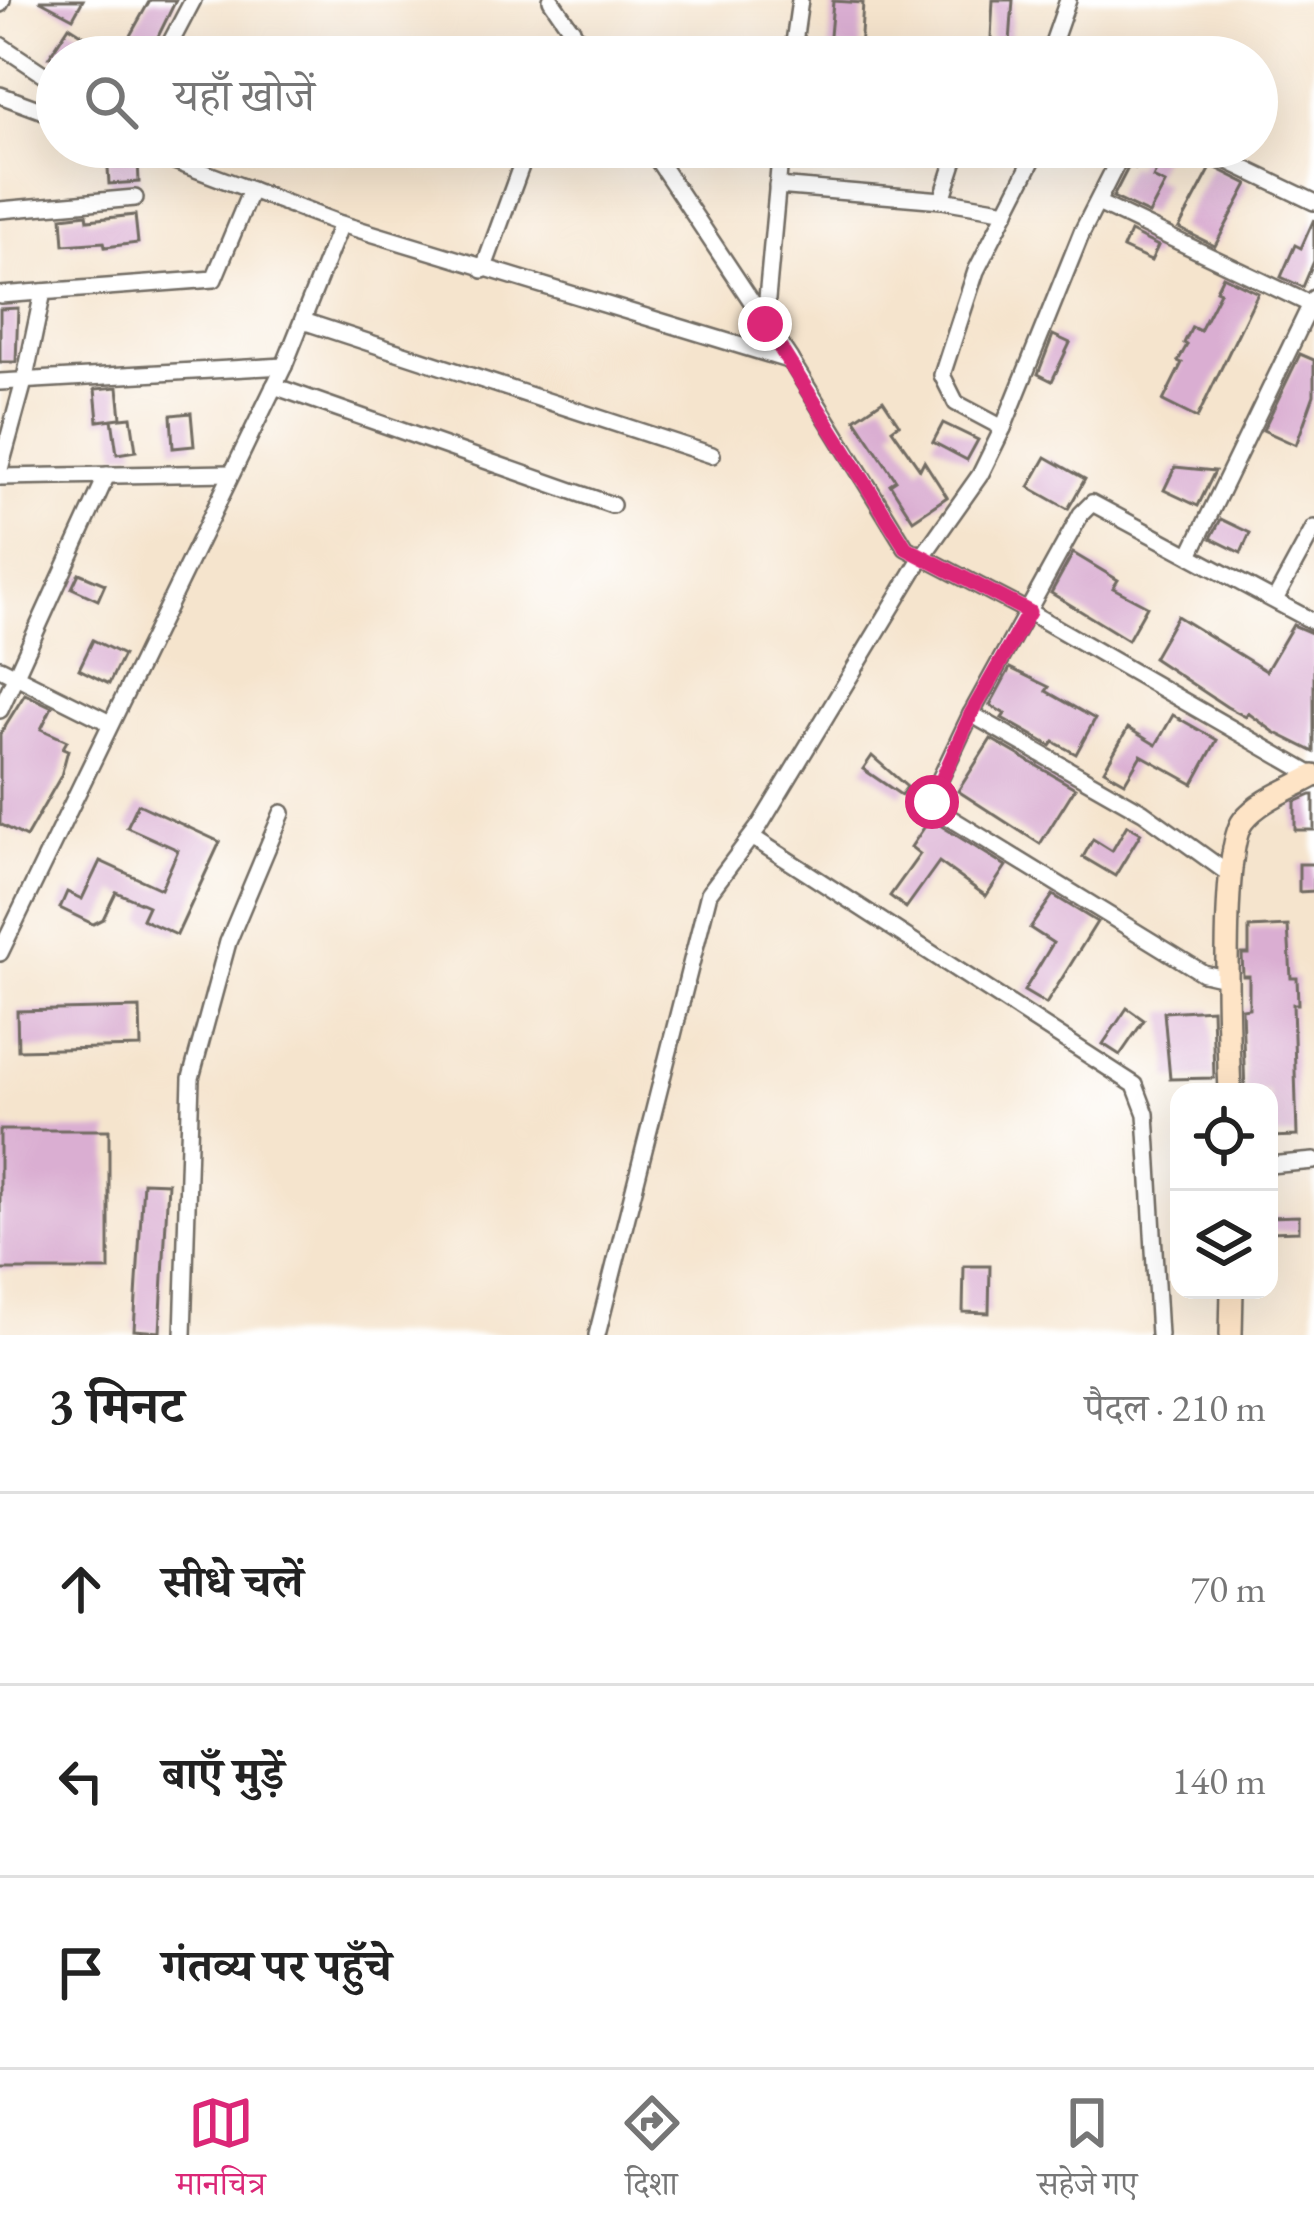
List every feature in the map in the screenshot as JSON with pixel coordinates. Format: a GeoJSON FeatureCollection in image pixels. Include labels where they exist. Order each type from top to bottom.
{"type":"FeatureCollection","features":[{"type":"Feature","properties":{"kind":"street"},"geometry":{"type":"LineString","coordinates":[[174,36],[193,0]]}},
{"type":"Feature","properties":{"kind":"street"},"geometry":{"type":"LineString","coordinates":[[551,0],[576,36]]}},
{"type":"Feature","properties":{"kind":"street"},"geometry":{"type":"LineString","coordinates":[[795,36],[800,0]]}},
{"type":"Feature","properties":{"kind":"street"},"geometry":{"type":"LineString","coordinates":[[1055,36],[1068,0]]}},
{"type":"Feature","properties":{"kind":"street"},"geometry":{"type":"LineString","coordinates":[[570,36],[572,29]]}},
{"type":"Feature","properties":{"kind":"street"},"geometry":{"type":"LineString","coordinates":[[0,45],[36,69]]}},
{"type":"Feature","properties":{"kind":"street"},"geometry":{"type":"LineString","coordinates":[[0,94],[36,108]]}},
{"type":"Feature","properties":{"kind":"street"},"geometry":{"type":"LineString","coordinates":[[192,168],[483,270],[791,361]]}},
{"type":"Feature","properties":{"kind":"street"},"geometry":{"type":"LineString","coordinates":[[483,270],[520,168]]}},
{"type":"Feature","properties":{"kind":"street"},"geometry":{"type":"LineString","coordinates":[[663,168],[791,361],[906,548],[1029,612],[1314,776]]}},
{"type":"Feature","properties":{"kind":"street"},"geometry":{"type":"LineString","coordinates":[[765,324],[779,168]]}},
{"type":"Feature","properties":{"kind":"street"},"geometry":{"type":"LineString","coordinates":[[942,200],[952,168]]}},
{"type":"Feature","properties":{"kind":"street"},"geometry":{"type":"LineString","coordinates":[[1004,428],[956,404],[941,375],[976,271],[1028,168]]}},
{"type":"Feature","properties":{"kind":"street"},"geometry":{"type":"LineString","coordinates":[[597,1335],[709,893],[752,837],[922,557],[980,475],[1004,428],[1082,232],[1115,168]]}},
{"type":"Feature","properties":{"kind":"street"},"geometry":{"type":"LineString","coordinates":[[1243,168],[1314,202]]}},
{"type":"Feature","properties":{"kind":"street"},"geometry":{"type":"LineString","coordinates":[[777,186],[942,200],[1007,211]]}},
{"type":"Feature","properties":{"kind":"street"},"geometry":{"type":"LineString","coordinates":[[0,296],[214,279],[251,190]]}},
{"type":"Feature","properties":{"kind":"street"},"geometry":{"type":"LineString","coordinates":[[0,210],[135,198]]}},
{"type":"Feature","properties":{"kind":"street"},"geometry":{"type":"LineString","coordinates":[[1098,203],[1313,303],[1190,555]]}},
{"type":"Feature","properties":{"kind":"street"},"geometry":{"type":"LineString","coordinates":[[0,953],[284,366],[341,224]]}},
{"type":"Feature","properties":{"kind":"street"},"geometry":{"type":"LineString","coordinates":[[43,292],[0,473],[232,472]]}},
{"type":"Feature","properties":{"kind":"street"},"geometry":{"type":"LineString","coordinates":[[303,321],[712,455]]}},
{"type":"Feature","properties":{"kind":"street"},"geometry":{"type":"LineString","coordinates":[[0,382],[284,366]]}},
{"type":"Feature","properties":{"kind":"street"},"geometry":{"type":"LineString","coordinates":[[274,386],[612,505]]}},
{"type":"Feature","properties":{"kind":"street"},"geometry":{"type":"LineString","coordinates":[[0,710],[107,475]]}},
{"type":"Feature","properties":{"kind":"street"},"geometry":{"type":"LineString","coordinates":[[1225,977],[1203,973],[934,807],[933,794],[971,714],[1081,514],[1092,503],[1314,622]]}},
{"type":"Feature","properties":{"kind":"street"},"geometry":{"type":"LineString","coordinates":[[1276,598],[1314,528]]}},
{"type":"Feature","properties":{"kind":"street"},"geometry":{"type":"LineString","coordinates":[[0,668],[110,723]]}},
{"type":"Feature","properties":{"kind":"street"},"geometry":{"type":"LineString","coordinates":[[971,714],[1143,812],[1233,877]]}},
{"type":"Feature","properties":{"kind":"street"},"geometry":{"type":"LineString","coordinates":[[1230,1083],[1225,977],[1233,838],[1254,808],[1314,776]]}},
{"type":"Feature","properties":{"kind":"street"},"geometry":{"type":"LineString","coordinates":[[183,1335],[191,1078],[228,942],[282,813]]}},
{"type":"Feature","properties":{"kind":"street"},"geometry":{"type":"LineString","coordinates":[[752,837],[1136,1084],[1146,1114],[1159,1335]]}},
{"type":"Feature","properties":{"kind":"street"},"geometry":{"type":"LineString","coordinates":[[1278,1164],[1314,1161]]}},
{"type":"Feature","properties":{"kind":"street"},"geometry":{"type":"LineString","coordinates":[[1231,1335],[1232,1299]]}},
{"type":"Feature","properties":{"kind":"building"},"geometry":{"type":"Polygon","coordinates":[[[39,0],[83,0],[73,18],[39,0]]]}},
{"type":"Feature","properties":{"kind":"building"},"geometry":{"type":"Polygon","coordinates":[[[150,0],[176,0],[158,36],[130,36],[150,0]]]}},
{"type":"Feature","properties":{"kind":"building"},"geometry":{"type":"Polygon","coordinates":[[[993,0],[1013,0],[1010,36],[991,36],[993,0]]]}},
{"type":"Feature","properties":{"kind":"building"},"geometry":{"type":"Polygon","coordinates":[[[833,1],[863,3],[861,36],[830,36],[833,1]]]}},
{"type":"Feature","properties":{"kind":"building"},"geometry":{"type":"Polygon","coordinates":[[[69,26],[85,36],[63,36],[69,26]]]}},
{"type":"Feature","properties":{"kind":"building"},"geometry":{"type":"Polygon","coordinates":[[[108,168],[138,168],[139,182],[109,184],[108,168]]]}},
{"type":"Feature","properties":{"kind":"building"},"geometry":{"type":"Polygon","coordinates":[[[1128,168],[1157,168],[1153,178],[1165,184],[1149,214],[1113,197],[1128,168]]]}},
{"type":"Feature","properties":{"kind":"building"},"geometry":{"type":"Polygon","coordinates":[[[1211,168],[1248,184],[1215,246],[1179,228],[1211,168]]]}},
{"type":"Feature","properties":{"kind":"building"},"geometry":{"type":"Polygon","coordinates":[[[87,214],[88,220],[135,215],[138,243],[64,245],[62,217],[87,214]]]}},
{"type":"Feature","properties":{"kind":"building"},"geometry":{"type":"Polygon","coordinates":[[[1314,219],[1314,261],[1303,287],[1281,277],[1295,245],[1301,248],[1314,219]]]}},
{"type":"Feature","properties":{"kind":"building"},"geometry":{"type":"Polygon","coordinates":[[[1130,232],[1158,246],[1151,261],[1123,248],[1130,232]]]}},
{"type":"Feature","properties":{"kind":"building"},"geometry":{"type":"Polygon","coordinates":[[[1223,276],[1258,293],[1197,418],[1163,401],[1182,363],[1178,361],[1184,343],[1192,327],[1200,331],[1223,276]]]}},
{"type":"Feature","properties":{"kind":"building"},"geometry":{"type":"Polygon","coordinates":[[[18,308],[16,362],[0,362],[0,309],[18,308]]]}},
{"type":"Feature","properties":{"kind":"building"},"geometry":{"type":"Polygon","coordinates":[[[1053,335],[1070,343],[1052,381],[1038,374],[1053,335]]]}},
{"type":"Feature","properties":{"kind":"building"},"geometry":{"type":"Polygon","coordinates":[[[1300,354],[1314,360],[1314,395],[1296,445],[1263,430],[1300,354]]]}},
{"type":"Feature","properties":{"kind":"building"},"geometry":{"type":"Polygon","coordinates":[[[118,387],[121,418],[131,417],[136,451],[117,454],[112,419],[98,421],[95,389],[118,387]]]}},
{"type":"Feature","properties":{"kind":"building"},"geometry":{"type":"Polygon","coordinates":[[[883,400],[899,424],[892,429],[920,469],[924,461],[947,497],[913,520],[890,484],[896,480],[855,419],[883,400]]]}},
{"type":"Feature","properties":{"kind":"building"},"geometry":{"type":"Polygon","coordinates":[[[191,413],[194,446],[173,448],[171,415],[191,413]]]}},
{"type":"Feature","properties":{"kind":"building"},"geometry":{"type":"Polygon","coordinates":[[[943,423],[978,440],[967,460],[933,442],[943,423]]]}},
{"type":"Feature","properties":{"kind":"building"},"geometry":{"type":"Polygon","coordinates":[[[1046,457],[1085,479],[1068,509],[1029,487],[1046,457]]]}},
{"type":"Feature","properties":{"kind":"building"},"geometry":{"type":"Polygon","coordinates":[[[1175,467],[1215,471],[1198,506],[1164,490],[1175,467]]]}},
{"type":"Feature","properties":{"kind":"building"},"geometry":{"type":"Polygon","coordinates":[[[1221,519],[1250,533],[1241,553],[1211,538],[1221,519]]]}},
{"type":"Feature","properties":{"kind":"building"},"geometry":{"type":"Polygon","coordinates":[[[1073,553],[1118,580],[1113,588],[1147,606],[1128,640],[1051,593],[1073,553]]]}},
{"type":"Feature","properties":{"kind":"building"},"geometry":{"type":"Polygon","coordinates":[[[79,573],[105,584],[98,600],[72,588],[79,573]]]}},
{"type":"Feature","properties":{"kind":"building"},"geometry":{"type":"Polygon","coordinates":[[[1177,616],[1266,671],[1293,625],[1314,634],[1314,752],[1248,713],[1246,717],[1227,707],[1153,658],[1177,616]]]}},
{"type":"Feature","properties":{"kind":"building"},"geometry":{"type":"Polygon","coordinates":[[[93,640],[123,655],[109,684],[79,669],[93,640]]]}},
{"type":"Feature","properties":{"kind":"building"},"geometry":{"type":"Polygon","coordinates":[[[1010,668],[1049,687],[1046,691],[1095,719],[1076,754],[1054,742],[1051,746],[1002,718],[1005,714],[990,705],[1010,668]]]}},
{"type":"Feature","properties":{"kind":"building"},"geometry":{"type":"Polygon","coordinates":[[[25,694],[52,707],[41,729],[67,741],[63,748],[68,750],[61,776],[26,837],[0,824],[0,734],[25,694]]]}},
{"type":"Feature","properties":{"kind":"building"},"geometry":{"type":"Polygon","coordinates":[[[1173,715],[1217,740],[1193,784],[1141,755],[1125,782],[1104,770],[1128,728],[1156,745],[1173,715]]]}},
{"type":"Feature","properties":{"kind":"building"},"geometry":{"type":"Polygon","coordinates":[[[991,739],[1075,788],[1040,844],[958,791],[991,739]]]}},
{"type":"Feature","properties":{"kind":"building"},"geometry":{"type":"Polygon","coordinates":[[[872,756],[907,787],[901,795],[863,769],[872,756]]]}},
{"type":"Feature","properties":{"kind":"building"},"geometry":{"type":"Polygon","coordinates":[[[1311,795],[1314,830],[1295,830],[1295,802],[1311,795]]]}},
{"type":"Feature","properties":{"kind":"building"},"geometry":{"type":"Polygon","coordinates":[[[138,804],[220,842],[177,935],[142,919],[148,906],[116,892],[103,919],[93,924],[60,908],[67,892],[82,899],[100,861],[161,889],[178,850],[127,827],[138,804]]]}},
{"type":"Feature","properties":{"kind":"building"},"geometry":{"type":"Polygon","coordinates":[[[930,819],[1006,866],[986,896],[939,862],[906,908],[890,896],[920,854],[911,847],[930,819]]]}},
{"type":"Feature","properties":{"kind":"building"},"geometry":{"type":"Polygon","coordinates":[[[1127,825],[1141,833],[1115,876],[1083,857],[1093,839],[1112,851],[1127,825]]]}},
{"type":"Feature","properties":{"kind":"building"},"geometry":{"type":"Polygon","coordinates":[[[1299,864],[1314,864],[1314,891],[1299,892],[1299,864]]]}},
{"type":"Feature","properties":{"kind":"building"},"geometry":{"type":"Polygon","coordinates":[[[1053,895],[1097,922],[1046,1004],[1024,991],[1053,943],[1030,928],[1053,895]]]}},
{"type":"Feature","properties":{"kind":"building"},"geometry":{"type":"Polygon","coordinates":[[[1288,926],[1291,978],[1297,978],[1298,1004],[1293,1004],[1297,1136],[1278,1137],[1278,1083],[1245,1083],[1242,1009],[1249,1008],[1249,976],[1243,976],[1242,954],[1249,954],[1249,928],[1288,926]]]}},
{"type":"Feature","properties":{"kind":"building"},"geometry":{"type":"Polygon","coordinates":[[[140,1008],[141,1047],[18,1050],[17,1011],[140,1008]]]}},
{"type":"Feature","properties":{"kind":"building"},"geometry":{"type":"Polygon","coordinates":[[[1127,1008],[1144,1020],[1120,1055],[1103,1044],[1127,1008]]]}},
{"type":"Feature","properties":{"kind":"building"},"geometry":{"type":"Polygon","coordinates":[[[1212,1009],[1214,1078],[1170,1079],[1164,1012],[1212,1009]]]}},
{"type":"Feature","properties":{"kind":"building"},"geometry":{"type":"Polygon","coordinates":[[[0,1130],[109,1130],[109,1270],[0,1270],[0,1130]]]}},
{"type":"Feature","properties":{"kind":"building"},"geometry":{"type":"Polygon","coordinates":[[[143,1182],[168,1183],[160,1332],[134,1330],[143,1182]]]}},
{"type":"Feature","properties":{"kind":"building"},"geometry":{"type":"Polygon","coordinates":[[[1299,1216],[1299,1231],[1278,1232],[1278,1217],[1299,1216]]]}},
{"type":"Feature","properties":{"kind":"building"},"geometry":{"type":"Polygon","coordinates":[[[964,1266],[990,1266],[989,1313],[963,1312],[964,1266]]]}},
{"type":"Feature","properties":{"kind":"route"},"geometry":{"type":"LineString","coordinates":[[765,324],[906,548],[1029,612],[971,714],[932,802]]}}]}
